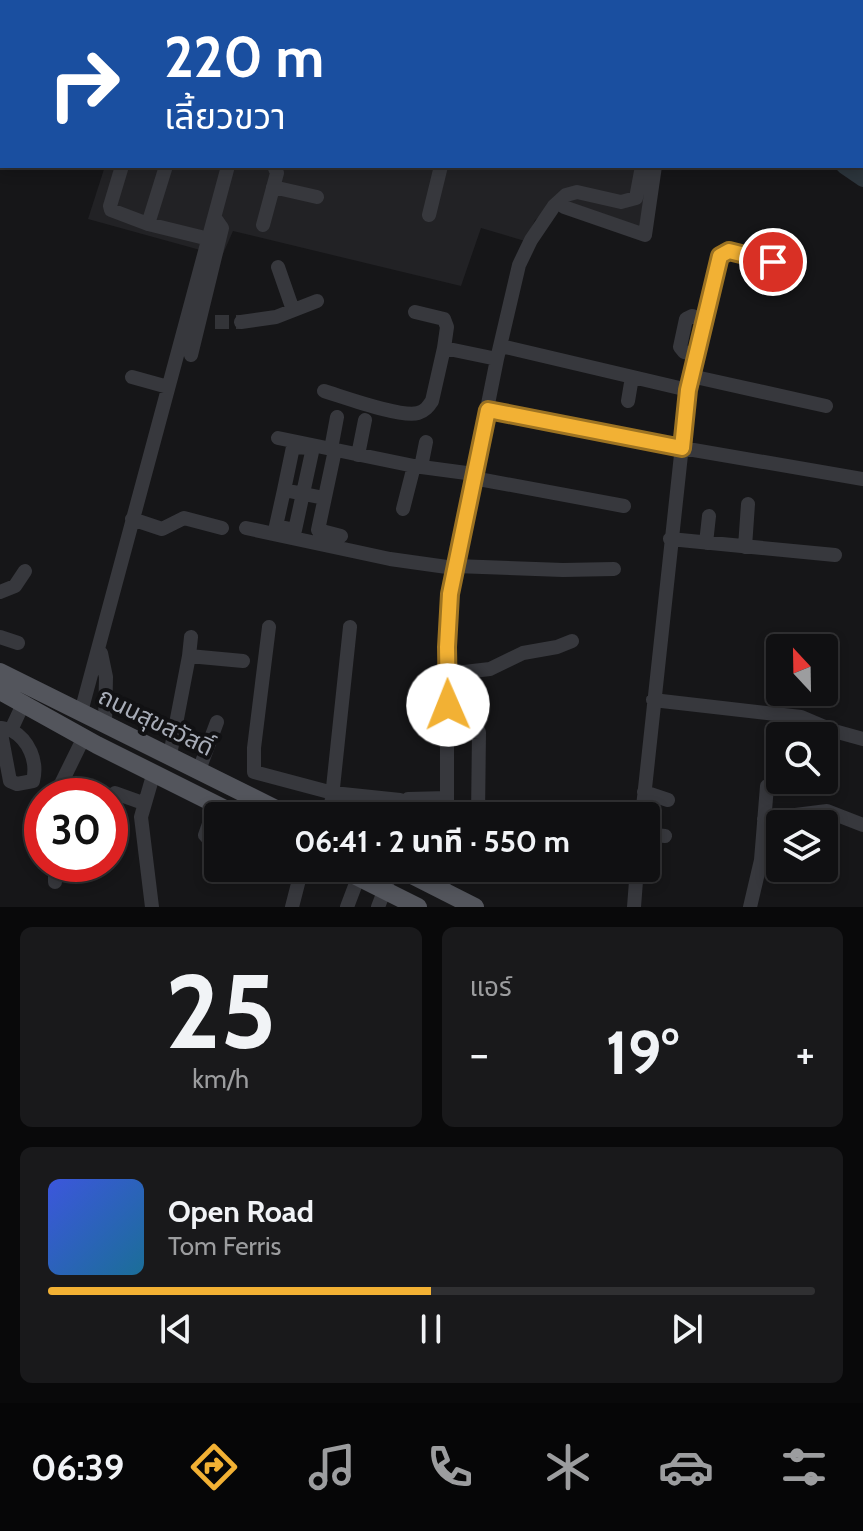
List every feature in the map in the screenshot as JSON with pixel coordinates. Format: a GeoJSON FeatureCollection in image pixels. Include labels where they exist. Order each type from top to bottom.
{"type":"FeatureCollection","features":[{"type":"Feature","properties":{"kind":"main road","name":"ถนนสุขสวัสดิ์"},"geometry":{"type":"LineString","coordinates":[[0,672],[262,802]]}},
{"type":"Feature","properties":{"kind":"main road","name":"ถนนสุขสวัสดิ์"},"geometry":{"type":"LineString","coordinates":[[0,691],[212,802]]}},
{"type":"Feature","properties":{"kind":"main road"},"geometry":{"type":"LineString","coordinates":[[362,882],[381,899],[418,907]]}},
{"type":"Feature","properties":{"kind":"main road"},"geometry":{"type":"LineString","coordinates":[[426,882],[475,907]]}},
{"type":"Feature","properties":{"kind":"street"},"geometry":{"type":"LineString","coordinates":[[122,168],[111,210],[148,224],[209,239]]}},
{"type":"Feature","properties":{"kind":"street"},"geometry":{"type":"LineString","coordinates":[[148,224],[165,168]]}},
{"type":"Feature","properties":{"kind":"street"},"geometry":{"type":"LineString","coordinates":[[81,712],[168,387],[202,313],[209,239],[228,168]]}},
{"type":"Feature","properties":{"kind":"street"},"geometry":{"type":"LineString","coordinates":[[263,225],[277,173],[275,168]]}},
{"type":"Feature","properties":{"kind":"street"},"geometry":{"type":"LineString","coordinates":[[429,215],[441,168]]}},
{"type":"Feature","properties":{"kind":"street"},"geometry":{"type":"LineString","coordinates":[[447,802],[447,621],[454,567],[499,352],[524,251],[554,206],[566,195],[577,192],[621,202],[631,201],[639,190],[642,168]]}},
{"type":"Feature","properties":{"kind":"street"},"geometry":{"type":"LineString","coordinates":[[564,207],[645,235],[655,168]]}},
{"type":"Feature","properties":{"kind":"street"},"geometry":{"type":"LineString","coordinates":[[273,187],[317,197]]}},
{"type":"Feature","properties":{"kind":"street"},"geometry":{"type":"LineString","coordinates":[[191,355],[222,228],[215,218]]}},
{"type":"Feature","properties":{"kind":"street"},"geometry":{"type":"LineString","coordinates":[[643,802],[670,539],[690,383],[704,320],[720,256],[724,252],[773,262]]}},
{"type":"Feature","properties":{"kind":"street"},"geometry":{"type":"LineString","coordinates":[[278,267],[293,310]]}},
{"type":"Feature","properties":{"kind":"street"},"geometry":{"type":"LineString","coordinates":[[241,322],[276,317],[317,301]]}},
{"type":"Feature","properties":{"kind":"street"},"geometry":{"type":"LineString","coordinates":[[324,391],[401,413],[418,413],[428,408],[444,348],[447,322],[440,317],[415,312]]}},
{"type":"Feature","properties":{"kind":"street"},"geometry":{"type":"LineString","coordinates":[[444,348],[499,352],[632,377],[690,383],[826,406]]}},
{"type":"Feature","properties":{"kind":"street"},"geometry":{"type":"LineString","coordinates":[[132,377],[168,387]]}},
{"type":"Feature","properties":{"kind":"street"},"geometry":{"type":"LineString","coordinates":[[628,401],[632,377]]}},
{"type":"Feature","properties":{"kind":"street"},"geometry":{"type":"LineString","coordinates":[[488,410],[863,479]]}},
{"type":"Feature","properties":{"kind":"street"},"geometry":{"type":"LineString","coordinates":[[337,417],[318,530],[341,536]]}},
{"type":"Feature","properties":{"kind":"street"},"geometry":{"type":"LineString","coordinates":[[358,455],[365,420]]}},
{"type":"Feature","properties":{"kind":"street"},"geometry":{"type":"LineString","coordinates":[[278,438],[624,506]]}},
{"type":"Feature","properties":{"kind":"street"},"geometry":{"type":"LineString","coordinates":[[403,509],[426,442]]}},
{"type":"Feature","properties":{"kind":"street"},"geometry":{"type":"LineString","coordinates":[[293,447],[310,448],[312,452],[295,530],[278,528],[284,490],[293,447]]}},
{"type":"Feature","properties":{"kind":"street"},"geometry":{"type":"LineString","coordinates":[[284,490],[324,498]]}},
{"type":"Feature","properties":{"kind":"street"},"geometry":{"type":"LineString","coordinates":[[745,547],[748,504]]}},
{"type":"Feature","properties":{"kind":"street"},"geometry":{"type":"LineString","coordinates":[[706,543],[709,516]]}},
{"type":"Feature","properties":{"kind":"street"},"geometry":{"type":"LineString","coordinates":[[132,519],[157,528],[192,518],[222,528]]}},
{"type":"Feature","properties":{"kind":"street"},"geometry":{"type":"LineString","coordinates":[[246,528],[390,559],[454,567],[614,569]]}},
{"type":"Feature","properties":{"kind":"street"},"geometry":{"type":"LineString","coordinates":[[670,539],[835,555]]}},
{"type":"Feature","properties":{"kind":"street"},"geometry":{"type":"LineString","coordinates":[[0,592],[15,586],[25,571]]}},
{"type":"Feature","properties":{"kind":"street"},"geometry":{"type":"LineString","coordinates":[[269,627],[252,768],[257,774],[333,793],[404,800],[447,798]]}},
{"type":"Feature","properties":{"kind":"street"},"geometry":{"type":"LineString","coordinates":[[332,802],[350,627]]}},
{"type":"Feature","properties":{"kind":"street"},"geometry":{"type":"LineString","coordinates":[[0,637],[18,643]]}},
{"type":"Feature","properties":{"kind":"street"},"geometry":{"type":"LineString","coordinates":[[170,755],[191,637]]}},
{"type":"Feature","properties":{"kind":"street"},"geometry":{"type":"LineString","coordinates":[[447,674],[490,669],[523,653],[572,641]]}},
{"type":"Feature","properties":{"kind":"street"},"geometry":{"type":"LineString","coordinates":[[100,649],[106,677],[105,723]]}},
{"type":"Feature","properties":{"kind":"street"},"geometry":{"type":"LineString","coordinates":[[189,656],[243,661]]}},
{"type":"Feature","properties":{"kind":"street"},"geometry":{"type":"LineString","coordinates":[[653,700],[801,717],[863,739]]}},
{"type":"Feature","properties":{"kind":"street"},"geometry":{"type":"LineString","coordinates":[[4,728],[24,702]]}},
{"type":"Feature","properties":{"kind":"street"},"geometry":{"type":"LineString","coordinates":[[199,770],[217,722]]}},
{"type":"Feature","properties":{"kind":"street"},"geometry":{"type":"LineString","coordinates":[[448,729],[479,732],[478,802]]}},
{"type":"Feature","properties":{"kind":"street"},"geometry":{"type":"LineString","coordinates":[[64,778],[84,737]]}},
{"type":"Feature","properties":{"kind":"street"},"geometry":{"type":"LineString","coordinates":[[152,907],[141,817],[154,772]]}},
{"type":"Feature","properties":{"kind":"street"},"geometry":{"type":"LineString","coordinates":[[644,792],[668,800]]}},
{"type":"Feature","properties":{"kind":"street"},"geometry":{"type":"LineString","coordinates":[[750,907],[761,860],[766,794]]}},
{"type":"Feature","properties":{"kind":"street"},"geometry":{"type":"LineString","coordinates":[[128,798],[143,803]]}},
{"type":"Feature","properties":{"kind":"street"},"geometry":{"type":"LineString","coordinates":[[764,819],[827,811],[863,825]]}},
{"type":"Feature","properties":{"kind":"street"},"geometry":{"type":"LineString","coordinates":[[660,835],[665,836]]}},
{"type":"Feature","properties":{"kind":"street"},"geometry":{"type":"LineString","coordinates":[[292,907],[298,882]]}},
{"type":"Feature","properties":{"kind":"street"},"geometry":{"type":"LineString","coordinates":[[347,907],[356,882]]}},
{"type":"Feature","properties":{"kind":"street"},"geometry":{"type":"LineString","coordinates":[[443,890],[444,882]]}},
{"type":"Feature","properties":{"kind":"street"},"geometry":{"type":"LineString","coordinates":[[634,907],[636,882]]}},
{"type":"Feature","properties":{"kind":"shaded area"},"geometry":{"type":"Polygon","coordinates":[[[104,168],[646,168],[646,234],[558,203],[535,220],[525,241],[481,228],[461,286],[233,231],[222,256],[88,219],[104,168]]]}},
{"type":"Feature","properties":{"kind":"waterway"},"geometry":{"type":"LineString","coordinates":[[847,168],[863,179]]}},
{"type":"Feature","properties":{"kind":"tunnel"},"geometry":{"type":"LineString","coordinates":[[215,322],[241,322]]}},
{"type":"Feature","properties":{"kind":"route"},"geometry":{"type":"LineString","coordinates":[[448,705],[447,621],[450,594],[488,410],[682,448],[688,390],[720,256],[729,251],[773,262]]}}]}
